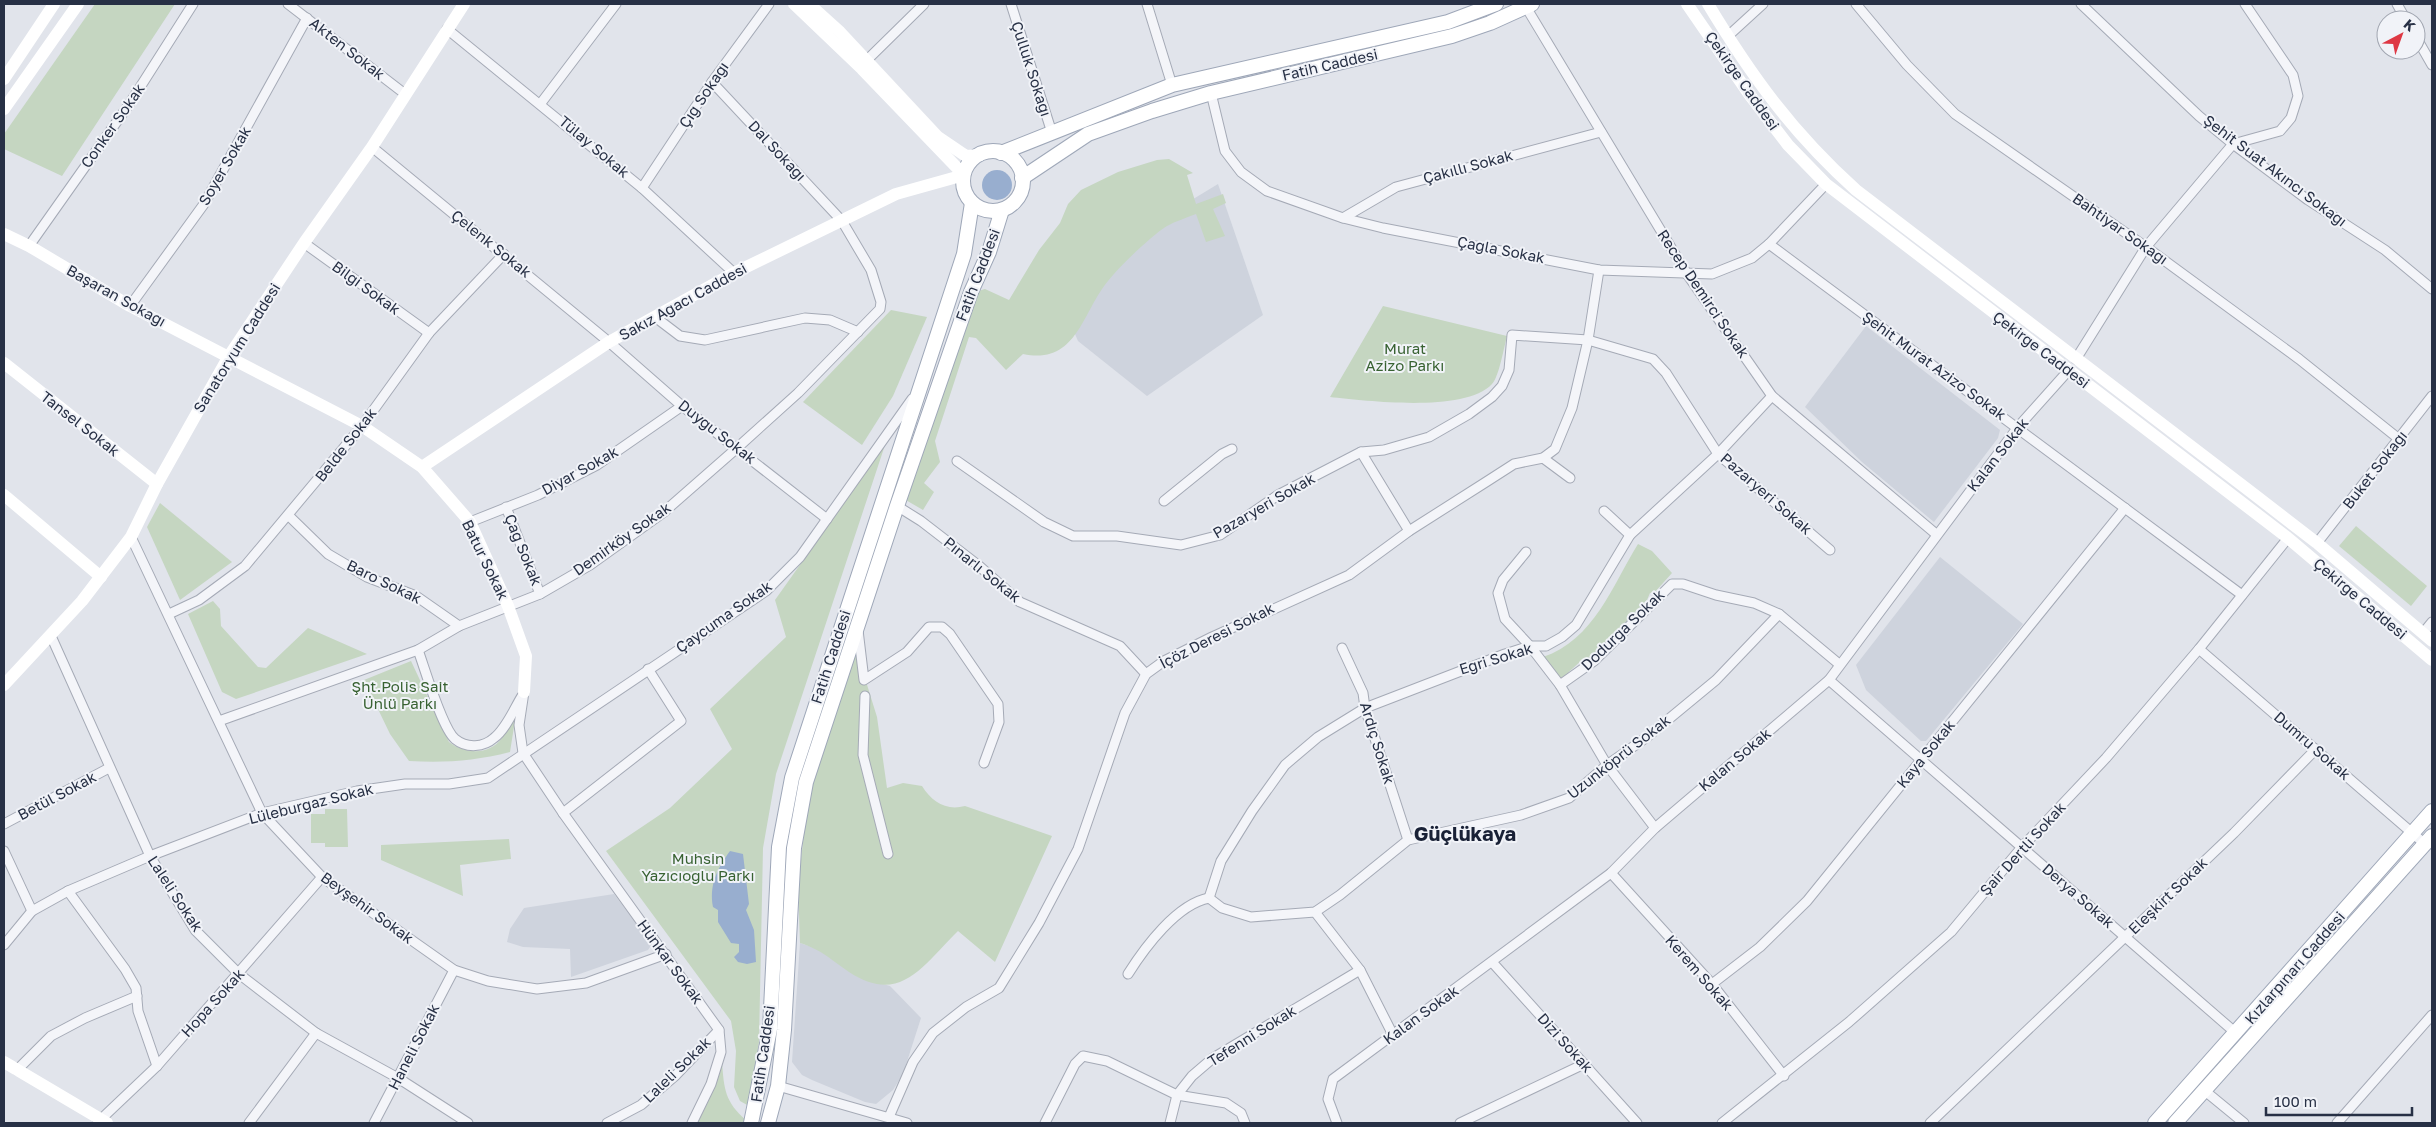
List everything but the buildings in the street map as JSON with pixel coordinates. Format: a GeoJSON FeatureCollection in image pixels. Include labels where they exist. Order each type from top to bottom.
{"type":"FeatureCollection","features":[{"type":"Feature","properties":{"kind":"main road"},"geometry":{"type":"LineString","coordinates":[[4,79],[54,4]]}},
{"type":"Feature","properties":{"kind":"main road"},"geometry":{"type":"LineString","coordinates":[[4,109],[78,4]]}},
{"type":"Feature","properties":{"kind":"main road","name":"Sanatoryum Caddesi"},"geometry":{"type":"LineString","coordinates":[[4,685],[51,636],[101,577],[131,537],[157,484],[229,356],[304,242],[372,147],[464,4]]}},
{"type":"Feature","properties":{"kind":"main road"},"geometry":{"type":"LineString","coordinates":[[794,4],[849,56],[964,175]]}},
{"type":"Feature","properties":{"kind":"main road"},"geometry":{"type":"LineString","coordinates":[[809,4],[867,60],[938,137],[966,156],[980,154],[1001,153],[1016,162],[1022,178],[1022,188],[1018,198],[1002,210],[986,210],[972,203],[965,190],[964,175],[970,163],[980,154]]}},
{"type":"Feature","properties":{"kind":"main road","name":"Fatih Caddesi"},"geometry":{"type":"LineString","coordinates":[[1001,153],[1172,85],[1448,22],[1496,4]]}},
{"type":"Feature","properties":{"kind":"main road","name":"Çekirge Caddesi"},"geometry":{"type":"LineString","coordinates":[[1687,4],[1749,94],[1788,146],[1826,184],[2288,538],[2432,660]]}},
{"type":"Feature","properties":{"kind":"main road","name":"Çekirge Caddesi"},"geometry":{"type":"LineString","coordinates":[[1708,4],[1758,82],[1819,156],[1856,190],[2317,543],[2428,637]]}},
{"type":"Feature","properties":{"kind":"main road","name":"Fatih Caddesi"},"geometry":{"type":"LineString","coordinates":[[1022,178],[1088,134],[1152,111],[1211,93],[1452,36],[1490,23],[1529,5]]}},
{"type":"Feature","properties":{"kind":"main road","name":"Sakız Ağacı Caddesi"},"geometry":{"type":"LineString","coordinates":[[422,467],[609,342],[734,273],[896,194],[964,175]]}},
{"type":"Feature","properties":{"kind":"main road","name":"Fatih Caddesi"},"geometry":{"type":"LineString","coordinates":[[752,1123],[770,1029],[779,846],[792,778],[964,254],[972,203]]}},
{"type":"Feature","properties":{"kind":"main road","name":"Fatih Caddesi"},"geometry":{"type":"LineString","coordinates":[[768,1123],[778,1086],[784,1030],[794,848],[806,782],[970,292],[989,252],[1002,210]]}},
{"type":"Feature","properties":{"kind":"main road","name":"Başaran Sokağı"},"geometry":{"type":"LineString","coordinates":[[4,234],[29,246],[130,306],[229,356]]}},
{"type":"Feature","properties":{"kind":"main road","name":"Batur Sokak"},"geometry":{"type":"LineString","coordinates":[[229,356],[362,426],[422,467],[470,522],[508,606],[526,656],[524,692]]}},
{"type":"Feature","properties":{"kind":"main road","name":"Tansel Sokak"},"geometry":{"type":"LineString","coordinates":[[4,363],[157,484]]}},
{"type":"Feature","properties":{"kind":"main road"},"geometry":{"type":"LineString","coordinates":[[6,500],[101,577]]}},
{"type":"Feature","properties":{"kind":"main road","name":"Kızlarpınarı Caddesi"},"geometry":{"type":"LineString","coordinates":[[2155,1123],[2237,1034],[2432,811]]}},
{"type":"Feature","properties":{"kind":"main road","name":"Kızlarpınarı Caddesi"},"geometry":{"type":"LineString","coordinates":[[2175,1123],[2206,1091],[2429,840]]}},
{"type":"Feature","properties":{"kind":"main road"},"geometry":{"type":"LineString","coordinates":[[4,1062],[101,1122]]}},
{"type":"Feature","properties":{"kind":"street","name":"Conker Sokak"},"geometry":{"type":"LineString","coordinates":[[29,246],[130,103],[192,4]]}},
{"type":"Feature","properties":{"kind":"street","name":"Akten Sokak"},"geometry":{"type":"LineString","coordinates":[[288,4],[405,94]]}},
{"type":"Feature","properties":{"kind":"street"},"geometry":{"type":"LineString","coordinates":[[541,103],[616,4]]}},
{"type":"Feature","properties":{"kind":"street","name":"Çığ Sokağı"},"geometry":{"type":"LineString","coordinates":[[642,188],[712,82],[769,4]]}},
{"type":"Feature","properties":{"kind":"street"},"geometry":{"type":"LineString","coordinates":[[867,60],[924,4]]}},
{"type":"Feature","properties":{"kind":"street","name":"Çulluk Sokağı"},"geometry":{"type":"LineString","coordinates":[[1011,4],[1052,134]]}},
{"type":"Feature","properties":{"kind":"street"},"geometry":{"type":"LineString","coordinates":[[1146,4],[1172,85]]}},
{"type":"Feature","properties":{"kind":"street"},"geometry":{"type":"LineString","coordinates":[[1728,36],[1763,4]]}},
{"type":"Feature","properties":{"kind":"street","name":"Bahtiyar Sokağı"},"geometry":{"type":"LineString","coordinates":[[1856,4],[1907,65],[1955,114],[2146,247],[2300,359],[2399,439]]}},
{"type":"Feature","properties":{"kind":"street","name":"Şehit Suat Akıncı Sokağı"},"geometry":{"type":"LineString","coordinates":[[2081,4],[2199,116],[2233,144],[2308,200],[2385,250],[2432,289]]}},
{"type":"Feature","properties":{"kind":"street"},"geometry":{"type":"LineString","coordinates":[[2076,358],[2146,247],[2233,144],[2280,131],[2291,118],[2298,96],[2293,75],[2245,4]]}},
{"type":"Feature","properties":{"kind":"street","name":"Recep Demirci Sokak"},"geometry":{"type":"LineString","coordinates":[[1529,5],[1601,132],[1687,274],[1772,396],[1936,534]]}},
{"type":"Feature","properties":{"kind":"street","name":"Soyer Sokak"},"geometry":{"type":"LineString","coordinates":[[130,306],[204,204],[307,18]]}},
{"type":"Feature","properties":{"kind":"street","name":"Tülay Sokak"},"geometry":{"type":"LineString","coordinates":[[448,29],[541,103],[642,188],[734,273]]}},
{"type":"Feature","properties":{"kind":"street","name":"Dal Sokağı"},"geometry":{"type":"LineString","coordinates":[[712,82],[842,221]]}},
{"type":"Feature","properties":{"kind":"street","name":"Çağla Sokak"},"geometry":{"type":"LineString","coordinates":[[1211,93],[1225,152],[1241,172],[1267,192],[1343,218],[1598,270],[1712,274],[1752,258],[1769,244],[1826,184]]}},
{"type":"Feature","properties":{"kind":"street","name":"Çakıllı Sokak"},"geometry":{"type":"LineString","coordinates":[[1343,218],[1396,187],[1601,132]]}},
{"type":"Feature","properties":{"kind":"street","name":"Çelenk Sokak"},"geometry":{"type":"LineString","coordinates":[[372,147],[609,342]]}},
{"type":"Feature","properties":{"kind":"street","name":"Demirköy Sokak"},"geometry":{"type":"LineString","coordinates":[[219,721],[418,650],[459,626],[540,594],[590,565],[664,512],[798,393],[880,309],[881,302],[871,270],[842,221]]}},
{"type":"Feature","properties":{"kind":"street","name":"Bilgi Sokak"},"geometry":{"type":"LineString","coordinates":[[304,242],[429,333]]}},
{"type":"Feature","properties":{"kind":"street","name":"Şehit Murat Azizo Sokak"},"geometry":{"type":"LineString","coordinates":[[1769,244],[2242,595]]}},
{"type":"Feature","properties":{"kind":"street","name":"Belde Sokak"},"geometry":{"type":"LineString","coordinates":[[169,614],[198,600],[245,566],[289,516],[362,426],[429,333],[504,254]]}},
{"type":"Feature","properties":{"kind":"street"},"geometry":{"type":"LineString","coordinates":[[1570,478],[1543,458],[1555,449],[1572,408],[1588,340],[1598,270]]}},
{"type":"Feature","properties":{"kind":"street"},"geometry":{"type":"LineString","coordinates":[[655,317],[680,336],[705,340],[805,318],[830,320],[858,332]]}},
{"type":"Feature","properties":{"kind":"street","name":"Pazaryeri Sokak"},"geometry":{"type":"LineString","coordinates":[[957,461],[1044,522],[1073,536],[1118,536],[1181,545],[1220,535],[1278,495],[1361,452],[1384,450],[1429,437],[1469,414],[1492,397],[1502,386],[1509,370],[1512,335],[1588,340],[1653,359],[1666,373],[1718,454],[1830,550]]}},
{"type":"Feature","properties":{"kind":"street","name":"Duygu Sokak"},"geometry":{"type":"LineString","coordinates":[[609,342],[682,406],[827,519]]}},
{"type":"Feature","properties":{"kind":"street","name":"Kalan Sokak"},"geometry":{"type":"LineString","coordinates":[[1337,1123],[1328,1099],[1333,1079],[1610,873],[1655,828],[1830,680],[1936,534],[2018,427],[2068,371]]}},
{"type":"Feature","properties":{"kind":"street","name":"Çaycuma Sokak"},"geometry":{"type":"LineString","coordinates":[[524,753],[766,591],[800,557],[920,389]]}},
{"type":"Feature","properties":{"kind":"street","name":"Eğri Sokak"},"geometry":{"type":"LineString","coordinates":[[1208,898],[1221,860],[1252,811],[1285,765],[1318,737],[1365,708],[1423,684],[1530,646],[1546,646],[1576,625],[1630,535],[1718,454],[1772,396]]}},
{"type":"Feature","properties":{"kind":"street","name":"Buket Sokağı"},"geometry":{"type":"LineString","coordinates":[[2317,543],[2432,396]]}},
{"type":"Feature","properties":{"kind":"street","name":"Diyar Sokak"},"geometry":{"type":"LineString","coordinates":[[470,522],[538,494],[597,465],[682,406]]}},
{"type":"Feature","properties":{"kind":"street"},"geometry":{"type":"LineString","coordinates":[[1164,501],[1222,454],[1232,449]]}},
{"type":"Feature","properties":{"kind":"street"},"geometry":{"type":"LineString","coordinates":[[1361,452],[1410,531]]}},
{"type":"Feature","properties":{"kind":"street","name":"İçöz Deresi Sokak"},"geometry":{"type":"LineString","coordinates":[[889,1117],[912,1062],[934,1032],[966,1007],[999,988],[1039,923],[1078,849],[1125,712],[1146,674],[1164,661],[1212,637],[1349,575],[1410,531],[1514,464],[1543,458]]}},
{"type":"Feature","properties":{"kind":"street","name":"Pınarlı Sokak"},"geometry":{"type":"LineString","coordinates":[[897,506],[920,520],[978,565],[1020,602],[1120,646],[1146,674]]}},
{"type":"Feature","properties":{"kind":"street","name":"Çağ Sokak"},"geometry":{"type":"LineString","coordinates":[[506,508],[540,594]]}},
{"type":"Feature","properties":{"kind":"street","name":"Kaya Sokak"},"geometry":{"type":"LineString","coordinates":[[1712,984],[1760,947],[1807,901],[2125,508]]}},
{"type":"Feature","properties":{"kind":"street"},"geometry":{"type":"LineString","coordinates":[[1604,511],[1630,535]]}},
{"type":"Feature","properties":{"kind":"street","name":"Baro Sokak"},"geometry":{"type":"LineString","coordinates":[[289,516],[328,554],[367,577],[416,596],[459,626]]}},
{"type":"Feature","properties":{"kind":"street","name":"Beyşehir Sokak"},"geometry":{"type":"LineString","coordinates":[[131,537],[262,813],[322,877],[454,970],[488,980],[537,989],[586,983],[666,954]]}},
{"type":"Feature","properties":{"kind":"street","name":"Şair Dertli Sokak"},"geometry":{"type":"LineString","coordinates":[[1722,1123],[1784,1076],[1849,1022],[1951,932],[2022,847],[2106,758],[2199,649],[2288,538]]}},
{"type":"Feature","properties":{"kind":"street"},"geometry":{"type":"LineString","coordinates":[[1526,552],[1503,580],[1498,593],[1505,619],[1530,646],[1560,685],[1607,765],[1655,828]]}},
{"type":"Feature","properties":{"kind":"street","name":"Dodurga Sokak"},"geometry":{"type":"LineString","coordinates":[[1560,685],[1594,661],[1672,584],[1683,584],[1716,595],[1754,603],[1779,614]]}},
{"type":"Feature","properties":{"kind":"street"},"geometry":{"type":"LineString","coordinates":[[1779,614],[1840,664]]}},
{"type":"Feature","properties":{"kind":"street","name":"Uzunköprü Sokak"},"geometry":{"type":"LineString","coordinates":[[1208,898],[1222,908],[1251,917],[1315,912],[1340,895],[1408,840],[1521,816],[1569,798],[1607,765],[1647,737],[1716,680],[1779,614]]}},
{"type":"Feature","properties":{"kind":"street"},"geometry":{"type":"LineString","coordinates":[[2428,637],[2432,622]]}},
{"type":"Feature","properties":{"kind":"street"},"geometry":{"type":"LineString","coordinates":[[858,625],[864,680],[907,652],[929,627],[942,628],[950,634],[998,704],[999,722],[984,763]]}},
{"type":"Feature","properties":{"kind":"street","name":"Laleli Sokak"},"geometry":{"type":"LineString","coordinates":[[51,636],[150,856],[195,930],[239,974],[316,1032],[398,1078],[468,1123]]}},
{"type":"Feature","properties":{"kind":"street","name":"Ardıç Sokak"},"geometry":{"type":"LineString","coordinates":[[1342,648],[1363,693],[1365,708],[1408,840]]}},
{"type":"Feature","properties":{"kind":"street","name":"Dumru Sokak"},"geometry":{"type":"LineString","coordinates":[[2199,649],[2413,832],[2429,840]]}},
{"type":"Feature","properties":{"kind":"street","name":"Batur Sokak"},"geometry":{"type":"LineString","coordinates":[[418,650],[447,726],[455,739],[468,744],[482,746],[496,738],[524,692]]}},
{"type":"Feature","properties":{"kind":"street"},"geometry":{"type":"LineString","coordinates":[[563,813],[681,720],[648,669]]}},
{"type":"Feature","properties":{"kind":"street","name":"Derya Sokak"},"geometry":{"type":"LineString","coordinates":[[1830,680],[2237,1034]]}},
{"type":"Feature","properties":{"kind":"street","name":"Hünkar Sokak"},"geometry":{"type":"LineString","coordinates":[[524,692],[519,725],[524,753],[563,813],[719,1030]]}},
{"type":"Feature","properties":{"kind":"street"},"geometry":{"type":"LineString","coordinates":[[865,696],[863,756],[888,854]]}},
{"type":"Feature","properties":{"kind":"street","name":"Eleşkirt Sokak"},"geometry":{"type":"LineString","coordinates":[[1930,1123],[2234,834],[2316,749]]}},
{"type":"Feature","properties":{"kind":"street","name":"Lüleburgaz Sokak"},"geometry":{"type":"LineString","coordinates":[[4,945],[32,911],[68,891],[150,856],[262,813],[357,791],[406,784],[449,784],[488,778],[524,753]]}},
{"type":"Feature","properties":{"kind":"street","name":"Betül Sokak"},"geometry":{"type":"LineString","coordinates":[[4,824],[110,768]]}},
{"type":"Feature","properties":{"kind":"street"},"geometry":{"type":"LineString","coordinates":[[4,851],[6,866],[32,911]]}},
{"type":"Feature","properties":{"kind":"street","name":"Kerem Sokak"},"geometry":{"type":"LineString","coordinates":[[1610,873],[1712,984],[1784,1076]]}},
{"type":"Feature","properties":{"kind":"street","name":"Hopa Sokak"},"geometry":{"type":"LineString","coordinates":[[101,1122],[157,1066],[322,877]]}},
{"type":"Feature","properties":{"kind":"street"},"geometry":{"type":"LineString","coordinates":[[68,891],[136,988],[143,1027],[157,1066]]}},
{"type":"Feature","properties":{"kind":"street"},"geometry":{"type":"LineString","coordinates":[[1128,974],[1145,946],[1170,922],[1196,900],[1208,898]]}},
{"type":"Feature","properties":{"kind":"street"},"geometry":{"type":"LineString","coordinates":[[1315,912],[1360,970],[1393,1035]]}},
{"type":"Feature","properties":{"kind":"street","name":"Dizi Sokak"},"geometry":{"type":"LineString","coordinates":[[1492,962],[1637,1123]]}},
{"type":"Feature","properties":{"kind":"street","name":"Haneli Sokak"},"geometry":{"type":"LineString","coordinates":[[374,1123],[454,970]]}},
{"type":"Feature","properties":{"kind":"street","name":"Tefenni Sokak"},"geometry":{"type":"LineString","coordinates":[[1170,1123],[1177,1094],[1192,1076],[1213,1058],[1360,970]]}},
{"type":"Feature","properties":{"kind":"street"},"geometry":{"type":"LineString","coordinates":[[16,1070],[51,1036],[85,1018],[137,996]]}},
{"type":"Feature","properties":{"kind":"street"},"geometry":{"type":"LineString","coordinates":[[2337,1123],[2432,1015]]}},
{"type":"Feature","properties":{"kind":"street"},"geometry":{"type":"LineString","coordinates":[[692,1123],[710,1084],[721,1052],[719,1030]]}},
{"type":"Feature","properties":{"kind":"street","name":"Laleli Sokak"},"geometry":{"type":"LineString","coordinates":[[607,1123],[641,1105],[676,1075],[719,1030]]}},
{"type":"Feature","properties":{"kind":"street"},"geometry":{"type":"LineString","coordinates":[[249,1123],[316,1032]]}},
{"type":"Feature","properties":{"kind":"street"},"geometry":{"type":"LineString","coordinates":[[1045,1123],[1075,1064],[1083,1056],[1107,1060],[1177,1094],[1226,1103],[1241,1113],[1245,1123]]}},
{"type":"Feature","properties":{"kind":"street"},"geometry":{"type":"LineString","coordinates":[[1460,1123],[1584,1064]]}},
{"type":"Feature","properties":{"kind":"street"},"geometry":{"type":"LineString","coordinates":[[778,1086],[907,1123]]}},
{"type":"Feature","properties":{"kind":"street"},"geometry":{"type":"LineString","coordinates":[[2206,1091],[2244,1123]]}},
{"type":"Feature","properties":{"kind":"street"},"geometry":{"type":"LineString","coordinates":[[450,1113],[452,1123]]}},
{"type":"Feature","properties":{"kind":"shaded area"},"geometry":{"type":"Polygon","coordinates":[[[1218,184],[1263,315],[1147,396],[1078,341],[1069,320],[1157,221],[1218,184]]]}},
{"type":"Feature","properties":{"kind":"shaded area"},"geometry":{"type":"Polygon","coordinates":[[[1866,326],[2000,430],[1998,438],[1934,522],[1862,462],[1805,407],[1866,326]]]}},
{"type":"Feature","properties":{"kind":"shaded area"},"geometry":{"type":"Polygon","coordinates":[[[1940,557],[2023,624],[1926,741],[1921,741],[1866,690],[1856,665],[1940,557]]]}},
{"type":"Feature","properties":{"kind":"shaded area"},"geometry":{"type":"Polygon","coordinates":[[[614,894],[652,944],[648,950],[571,977],[570,949],[523,947],[507,942],[510,929],[524,908],[614,894]]]}},
{"type":"Feature","properties":{"kind":"shaded area"},"geometry":{"type":"Polygon","coordinates":[[[800,943],[818,949],[858,977],[890,986],[921,1018],[903,1074],[893,1090],[876,1104],[865,1102],[802,1075],[792,1062],[800,943]]]}},
{"type":"Feature","properties":{"kind":"green space"},"geometry":{"type":"Polygon","coordinates":[[[95,4],[175,4],[62,176],[4,149],[4,134],[95,4]]]}},
{"type":"Feature","properties":{"kind":"green space"},"geometry":{"type":"Polygon","coordinates":[[[1169,159],[1193,173],[1187,175],[1196,204],[1223,194],[1226,203],[1213,209],[1225,236],[1206,242],[1196,214],[1177,221],[1161,230],[1113,275],[1099,294],[1076,334],[1067,344],[1055,352],[1041,355],[1023,354],[1006,370],[976,338],[969,337],[935,441],[940,462],[924,483],[934,492],[923,510],[904,499],[978,291],[985,289],[1009,300],[1039,250],[1060,223],[1068,204],[1081,190],[1118,172],[1157,160],[1169,159]]]}},
{"type":"Feature","properties":{"kind":"green space","name":"Murat Azizo Parkı"},"geometry":{"type":"Polygon","coordinates":[[[1383,306],[1507,336],[1495,380],[1479,393],[1461,399],[1439,402],[1368,401],[1330,397],[1383,306]]]}},
{"type":"Feature","properties":{"kind":"green space"},"geometry":{"type":"Polygon","coordinates":[[[891,310],[927,317],[893,396],[862,445],[803,402],[891,310]]]}},
{"type":"Feature","properties":{"kind":"green space","name":"Muhsin Yazıcıoğlu Parkı"},"geometry":{"type":"Polygon","coordinates":[[[885,445],[776,774],[763,848],[759,1042],[749,1106],[740,1101],[734,1087],[736,1051],[731,1021],[606,851],[670,808],[732,749],[710,709],[786,637],[775,600],[885,445]]]}},
{"type":"Feature","properties":{"kind":"green space"},"geometry":{"type":"Polygon","coordinates":[[[160,503],[232,562],[180,600],[147,527],[160,503]]]}},
{"type":"Feature","properties":{"kind":"green space"},"geometry":{"type":"Polygon","coordinates":[[[2356,526],[2427,586],[2411,606],[2339,546],[2356,526]]]}},
{"type":"Feature","properties":{"kind":"green space"},"geometry":{"type":"Polygon","coordinates":[[[1638,544],[1652,551],[1672,573],[1655,592],[1650,593],[1647,600],[1587,662],[1583,659],[1560,680],[1543,657],[1561,649],[1589,625],[1610,594],[1638,544]]]}},
{"type":"Feature","properties":{"kind":"green space"},"geometry":{"type":"Polygon","coordinates":[[[213,601],[220,609],[221,626],[258,667],[266,668],[308,628],[367,654],[236,699],[222,692],[188,614],[213,601]]]}},
{"type":"Feature","properties":{"kind":"green space"},"geometry":{"type":"Polygon","coordinates":[[[855,646],[877,717],[887,788],[903,783],[922,786],[930,797],[940,804],[952,807],[965,806],[1052,836],[995,962],[958,931],[934,957],[910,977],[897,983],[883,985],[867,981],[849,972],[820,952],[800,943],[798,885],[810,782],[855,646]]]}},
{"type":"Feature","properties":{"kind":"green space","name":"Şht.Polis Sait Ünlü Parkı"},"geometry":{"type":"Polygon","coordinates":[[[411,661],[449,742],[469,751],[490,748],[502,738],[516,714],[510,752],[460,761],[409,761],[390,734],[364,680],[411,661]]]}},
{"type":"Feature","properties":{"kind":"green space"},"geometry":{"type":"Polygon","coordinates":[[[325,809],[347,809],[348,847],[325,847],[325,843],[311,843],[311,814],[325,814],[325,809]]]}},
{"type":"Feature","properties":{"kind":"green space"},"geometry":{"type":"Polygon","coordinates":[[[509,839],[511,859],[460,865],[463,896],[381,860],[381,845],[509,839]]]}},
{"type":"Feature","properties":{"kind":"green space"},"geometry":{"type":"Polygon","coordinates":[[[722,1062],[727,1094],[734,1107],[746,1120],[744,1123],[695,1123],[722,1062]]]}},
{"type":"Feature","properties":{"kind":"water"},"geometry":{"type":"Polygon","coordinates":[[[997,170],[1008,174],[1012,185],[1008,196],[997,200],[986,196],[982,185],[986,174],[997,170]]]}},
{"type":"Feature","properties":{"kind":"water"},"geometry":{"type":"Polygon","coordinates":[[[730,851],[743,854],[749,904],[746,910],[754,930],[756,962],[747,964],[738,962],[734,957],[739,952],[739,944],[731,943],[718,922],[718,910],[713,907],[713,884],[721,864],[730,851]]]}},
{"type":"Feature","properties":{"kind":"district","name":"Güçlükaya"},"geometry":{"type":"Point","coordinates":[1465,834]}}]}
